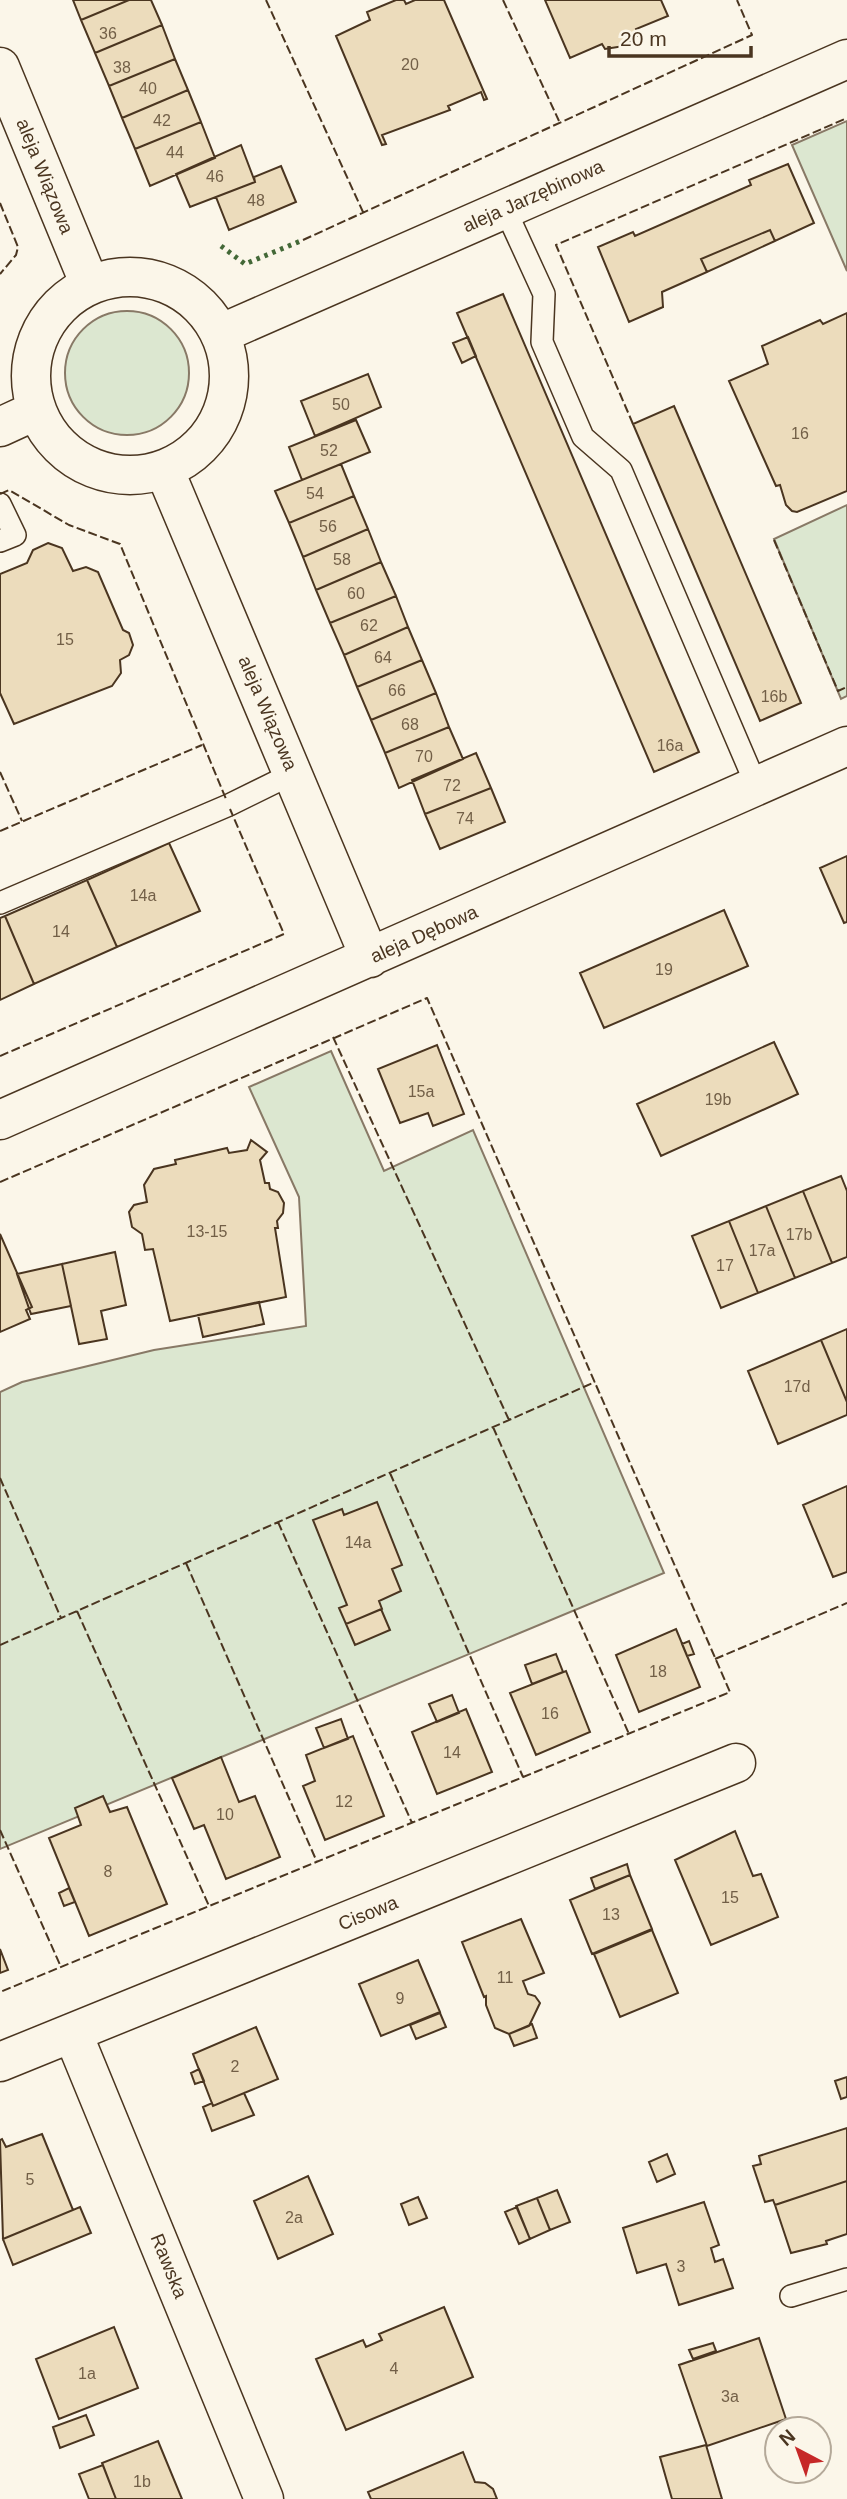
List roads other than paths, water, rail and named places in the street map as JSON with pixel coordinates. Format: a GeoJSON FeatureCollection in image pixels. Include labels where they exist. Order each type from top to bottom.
{"type":"FeatureCollection","features":[{"type":"Feature","properties":{"kind":"street","name":"aleja Jarzębinowa"},"geometry":{"type":"LineString","coordinates":[[220,334],[847,59]]}},
{"type":"Feature","properties":{"kind":"street","name":"aleja Wiązowa"},"geometry":{"type":"LineString","coordinates":[[0,67],[90,285]]}},
{"type":"Feature","properties":{"kind":"street"},"geometry":{"type":"LineString","coordinates":[[117,277],[144,277],[170,285],[194,300],[220,334],[229,374],[225,403],[213,431],[197,449],[164,469],[147,475],[108,473],[80,462],[57,444],[37,410],[31,389],[32,357],[43,327],[65,301],[90,285],[117,277]]}},
{"type":"Feature","properties":{"kind":"street"},"geometry":{"type":"LineString","coordinates":[[0,426],[37,410]]}},
{"type":"Feature","properties":{"kind":"street","name":"aleja Wiązowa"},"geometry":{"type":"LineString","coordinates":[[164,469],[370,958]]}},
{"type":"Feature","properties":{"kind":"street","name":"aleja Dębowa"},"geometry":{"type":"LineString","coordinates":[[0,1120],[847,746]]}},
{"type":"Feature","properties":{"kind":"street","name":"Cisowa"},"geometry":{"type":"LineString","coordinates":[[0,2062],[736,1763]]}},
{"type":"Feature","properties":{"kind":"street","name":"Rawska"},"geometry":{"type":"LineString","coordinates":[[73,2034],[264,2499]]}},
{"type":"Feature","properties":{"kind":"lane"},"geometry":{"type":"LineString","coordinates":[[505,209],[544,294],[542,342],[583,437],[621,470],[757,787]]}},
{"type":"Feature","properties":{"kind":"lane"},"geometry":{"type":"LineString","coordinates":[[0,504],[15,535],[0,541]]}},
{"type":"Feature","properties":{"kind":"lane"},"geometry":{"type":"LineString","coordinates":[[0,903],[229,805],[294,773]]}},
{"type":"Feature","properties":{"kind":"lane"},"geometry":{"type":"LineString","coordinates":[[791,2296],[847,2279]]}}]}
